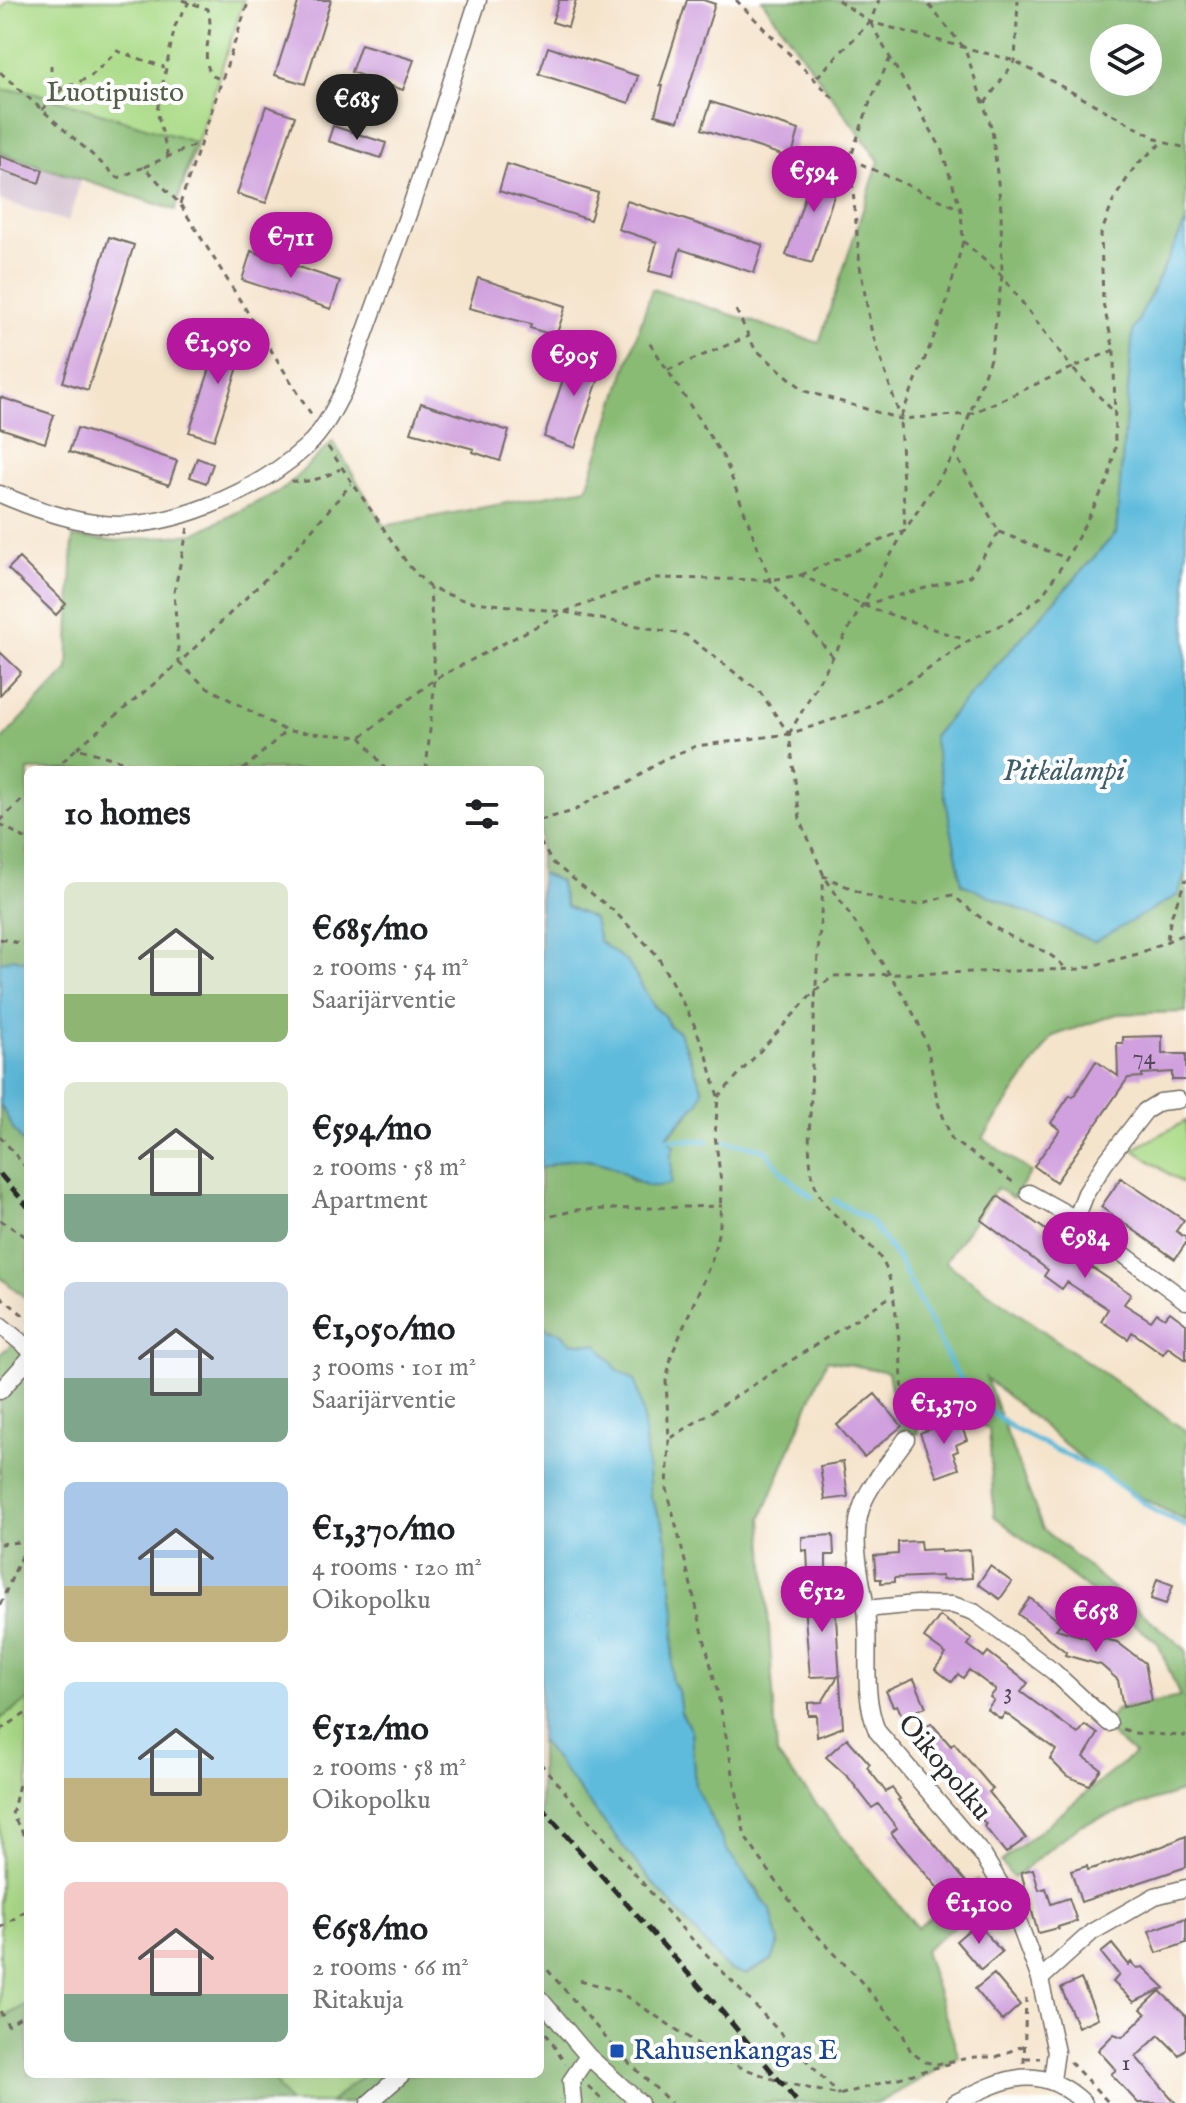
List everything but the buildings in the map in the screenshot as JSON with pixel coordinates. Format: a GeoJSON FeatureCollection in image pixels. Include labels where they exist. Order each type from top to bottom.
{"type":"FeatureCollection","features":[{"type":"Feature","properties":{"kind":"street"},"geometry":{"type":"LineString","coordinates":[[0,494],[44,512],[96,524],[154,520],[185,515],[250,489],[308,446],[332,414],[346,386],[411,206],[478,0]]}},
{"type":"Feature","properties":{"kind":"street"},"geometry":{"type":"LineString","coordinates":[[1076,1219],[1086,1193],[1105,1163],[1145,1111],[1160,1102],[1178,1100]]}},
{"type":"Feature","properties":{"kind":"street"},"geometry":{"type":"LineString","coordinates":[[1029,1193],[1076,1219],[1186,1301]]}},
{"type":"Feature","properties":{"kind":"street"},"geometry":{"type":"LineString","coordinates":[[0,1325],[24,1345]]}},
{"type":"Feature","properties":{"kind":"street"},"geometry":{"type":"LineString","coordinates":[[0,1391],[24,1364]]}},
{"type":"Feature","properties":{"kind":"street","name":"Oikopolku"},"geometry":{"type":"LineString","coordinates":[[906,1439],[862,1503],[856,1531],[858,1573],[866,1609],[869,1710],[877,1731],[983,1855],[1018,1921],[1040,1979],[1056,2052],[1052,2080]]}},
{"type":"Feature","properties":{"kind":"street"},"geometry":{"type":"LineString","coordinates":[[866,1609],[916,1604],[953,1605],[974,1612],[1054,1672],[1109,1723]]}},
{"type":"Feature","properties":{"kind":"street"},"geometry":{"type":"LineString","coordinates":[[1040,1979],[1092,1932],[1155,1896],[1186,1888]]}},
{"type":"Feature","properties":{"kind":"street"},"geometry":{"type":"LineString","coordinates":[[544,2004],[588,2056],[640,2103]]}},
{"type":"Feature","properties":{"kind":"street"},"geometry":{"type":"LineString","coordinates":[[573,2103],[571,2081],[588,2056]]}},
{"type":"Feature","properties":{"kind":"street"},"geometry":{"type":"LineString","coordinates":[[955,2103],[996,2083],[1022,2076],[1052,2080],[1084,2103]]}},
{"type":"Feature","properties":{"kind":"street"},"geometry":{"type":"LineString","coordinates":[[369,2103],[397,2078]]}},
{"type":"Feature","properties":{"kind":"path"},"geometry":{"type":"LineString","coordinates":[[182,0],[208,9],[212,25],[204,61],[211,75],[222,80]]}},
{"type":"Feature","properties":{"kind":"path"},"geometry":{"type":"LineString","coordinates":[[180,204],[249,0]]}},
{"type":"Feature","properties":{"kind":"path"},"geometry":{"type":"LineString","coordinates":[[736,0],[836,101]]}},
{"type":"Feature","properties":{"kind":"path"},"geometry":{"type":"LineString","coordinates":[[838,0],[870,22],[1015,61],[1163,142],[1186,148]]}},
{"type":"Feature","properties":{"kind":"path"},"geometry":{"type":"LineString","coordinates":[[816,78],[870,22],[879,0]]}},
{"type":"Feature","properties":{"kind":"path"},"geometry":{"type":"LineString","coordinates":[[789,734],[905,530],[955,454],[991,356],[1002,276],[1001,209],[992,129],[965,49],[925,0]]}},
{"type":"Feature","properties":{"kind":"path"},"geometry":{"type":"LineString","coordinates":[[985,103],[1015,61],[1018,0]]}},
{"type":"Feature","properties":{"kind":"path"},"geometry":{"type":"LineString","coordinates":[[168,156],[157,111],[175,26],[189,2]]}},
{"type":"Feature","properties":{"kind":"path"},"geometry":{"type":"LineString","coordinates":[[870,22],[941,148],[961,210],[963,241],[944,312],[900,419]]}},
{"type":"Feature","properties":{"kind":"path"},"geometry":{"type":"LineString","coordinates":[[42,110],[62,89],[90,77],[117,51],[164,67]]}},
{"type":"Feature","properties":{"kind":"path"},"geometry":{"type":"LineString","coordinates":[[890,58],[850,159],[860,266],[871,329],[900,419],[905,530]]}},
{"type":"Feature","properties":{"kind":"path"},"geometry":{"type":"LineString","coordinates":[[51,65],[51,78],[62,89]]}},
{"type":"Feature","properties":{"kind":"path"},"geometry":{"type":"LineString","coordinates":[[0,72],[118,178],[200,143]]}},
{"type":"Feature","properties":{"kind":"path"},"geometry":{"type":"LineString","coordinates":[[544,819],[574,811],[598,796],[624,786],[662,760],[696,746],[789,734],[860,711],[968,641],[1009,621],[1042,596],[1067,558],[1108,480],[1115,449],[1114,350],[1103,303],[1101,234],[1114,199],[1136,165],[1163,142]]}},
{"type":"Feature","properties":{"kind":"path"},"geometry":{"type":"LineString","coordinates":[[850,159],[961,210]]}},
{"type":"Feature","properties":{"kind":"path"},"geometry":{"type":"LineString","coordinates":[[144,167],[180,204],[313,417]]}},
{"type":"Feature","properties":{"kind":"path"},"geometry":{"type":"LineString","coordinates":[[963,241],[1002,276],[1072,368],[1116,414]]}},
{"type":"Feature","properties":{"kind":"path"},"geometry":{"type":"LineString","coordinates":[[736,310],[755,349],[805,391],[900,419],[970,414],[1114,350]]}},
{"type":"Feature","properties":{"kind":"path"},"geometry":{"type":"LineString","coordinates":[[668,370],[749,336]]}},
{"type":"Feature","properties":{"kind":"path"},"geometry":{"type":"LineString","coordinates":[[650,343],[725,460],[770,580],[833,657]]}},
{"type":"Feature","properties":{"kind":"path"},"geometry":{"type":"LineString","coordinates":[[328,447],[409,566],[430,588],[466,601],[564,612],[686,635],[760,692],[789,734],[800,819],[824,876],[911,1009],[928,1049],[937,1100],[952,1140],[1029,1193]]}},
{"type":"Feature","properties":{"kind":"path"},"geometry":{"type":"LineString","coordinates":[[955,454],[999,532],[1067,558]]}},
{"type":"Feature","properties":{"kind":"path"},"geometry":{"type":"LineString","coordinates":[[283,480],[302,482],[324,478],[341,469]]}},
{"type":"Feature","properties":{"kind":"path"},"geometry":{"type":"LineString","coordinates":[[58,766],[179,663],[289,556],[351,484]]}},
{"type":"Feature","properties":{"kind":"path"},"geometry":{"type":"LineString","coordinates":[[188,528],[174,592],[179,663],[205,686],[286,731],[361,737],[435,679],[564,612],[656,578],[770,580],[801,575],[905,530]]}},
{"type":"Feature","properties":{"kind":"path"},"geometry":{"type":"LineString","coordinates":[[862,605],[970,576],[999,532]]}},
{"type":"Feature","properties":{"kind":"path"},"geometry":{"type":"LineString","coordinates":[[801,575],[862,605],[968,641]]}},
{"type":"Feature","properties":{"kind":"path"},"geometry":{"type":"LineString","coordinates":[[426,766],[435,679],[430,588]]}},
{"type":"Feature","properties":{"kind":"path"},"geometry":{"type":"LineString","coordinates":[[247,766],[286,731]]}},
{"type":"Feature","properties":{"kind":"path"},"geometry":{"type":"LineString","coordinates":[[361,737],[383,766]]}},
{"type":"Feature","properties":{"kind":"path"},"geometry":{"type":"LineString","coordinates":[[77,748],[139,766]]}},
{"type":"Feature","properties":{"kind":"path"},"geometry":{"type":"LineString","coordinates":[[24,798],[0,822],[24,837]]}},
{"type":"Feature","properties":{"kind":"path"},"geometry":{"type":"LineString","coordinates":[[544,849],[552,862],[615,912],[657,955],[693,1022],[707,1056],[718,1097],[715,1135],[722,1206],[712,1260],[669,1365],[666,1381],[669,1439],[667,1489],[718,1694],[745,1837],[807,1925],[900,2028],[911,2052],[925,2062],[936,2064],[975,2057],[996,2057],[1025,2045]]}},
{"type":"Feature","properties":{"kind":"path"},"geometry":{"type":"LineString","coordinates":[[824,876],[877,899],[899,903],[920,904],[953,895],[975,915],[1015,939],[1041,947],[1067,970]]}},
{"type":"Feature","properties":{"kind":"path"},"geometry":{"type":"LineString","coordinates":[[824,876],[814,992],[811,1164],[815,1186],[825,1204],[869,1244],[884,1263],[893,1295],[906,1439]]}},
{"type":"Feature","properties":{"kind":"path"},"geometry":{"type":"LineString","coordinates":[[1167,939],[1171,917],[1186,879]]}},
{"type":"Feature","properties":{"kind":"path"},"geometry":{"type":"LineString","coordinates":[[718,1097],[814,992],[833,976],[862,974],[890,977],[1080,969],[1138,954],[1186,933]]}},
{"type":"Feature","properties":{"kind":"path"},"geometry":{"type":"LineString","coordinates":[[0,939],[24,944]]}},
{"type":"Feature","properties":{"kind":"path"},"geometry":{"type":"LineString","coordinates":[[0,1136],[24,1165]]}},
{"type":"Feature","properties":{"kind":"path"},"geometry":{"type":"LineString","coordinates":[[544,1218],[576,1210],[722,1206]]}},
{"type":"Feature","properties":{"kind":"path"},"geometry":{"type":"LineString","coordinates":[[0,1220],[24,1235]]}},
{"type":"Feature","properties":{"kind":"path"},"geometry":{"type":"LineString","coordinates":[[669,1439],[893,1295]]}},
{"type":"Feature","properties":{"kind":"path"},"geometry":{"type":"LineString","coordinates":[[0,1296],[24,1316]]}},
{"type":"Feature","properties":{"kind":"path"},"geometry":{"type":"LineString","coordinates":[[0,1544],[24,1541]]}},
{"type":"Feature","properties":{"kind":"path"},"geometry":{"type":"LineString","coordinates":[[0,1605],[24,1550]]}},
{"type":"Feature","properties":{"kind":"path"},"geometry":{"type":"LineString","coordinates":[[0,1730],[24,1715]]}},
{"type":"Feature","properties":{"kind":"path"},"geometry":{"type":"LineString","coordinates":[[1109,1723],[1133,1733],[1186,1736]]}},
{"type":"Feature","properties":{"kind":"path"},"geometry":{"type":"LineString","coordinates":[[544,1768],[676,1922],[839,2095]]}},
{"type":"Feature","properties":{"kind":"path"},"geometry":{"type":"LineString","coordinates":[[24,1781],[19,1784],[12,1815],[24,1834]]}},
{"type":"Feature","properties":{"kind":"path"},"geometry":{"type":"LineString","coordinates":[[0,1928],[24,1912]]}},
{"type":"Feature","properties":{"kind":"path"},"geometry":{"type":"LineString","coordinates":[[544,1966],[607,2040],[671,2103]]}},
{"type":"Feature","properties":{"kind":"path"},"geometry":{"type":"LineString","coordinates":[[580,1980],[618,1991],[724,2061],[781,2082],[839,2095],[975,2057]]}},
{"type":"Feature","properties":{"kind":"path"},"geometry":{"type":"LineString","coordinates":[[1025,2058],[1026,1991]]}},
{"type":"Feature","properties":{"kind":"path"},"geometry":{"type":"LineString","coordinates":[[0,2011],[8,2025],[24,2015]]}},
{"type":"Feature","properties":{"kind":"path"},"geometry":{"type":"LineString","coordinates":[[1068,2059],[1109,2103]]}},
{"type":"Feature","properties":{"kind":"shaded area"},"geometry":{"type":"Polygon","coordinates":[[[0,153],[81,179],[68,222],[0,200],[0,153]]]}},
{"type":"Feature","properties":{"kind":"green space","name":"Luotipuisto"},"geometry":{"type":"Polygon","coordinates":[[[8,0],[244,0],[175,210],[0,153],[0,11],[8,0]]]}},
{"type":"Feature","properties":{"kind":"green space"},"geometry":{"type":"Polygon","coordinates":[[[762,0],[1186,0],[1186,222],[1133,331],[1116,533],[933,736],[1178,895],[1186,871],[1186,1012],[1117,1014],[1053,1036],[983,1138],[1031,1172],[1013,1198],[997,1188],[945,1262],[1186,1431],[1186,1521],[1140,1497],[1086,1462],[986,1378],[1043,1529],[1186,1650],[1186,1790],[1080,1825],[1013,1878],[1001,1862],[1134,1754],[1102,1727],[1116,1710],[1180,1697],[1158,1643],[994,1516],[989,1429],[938,1402],[917,1409],[918,1434],[900,1435],[888,1372],[827,1360],[762,1517],[777,1755],[917,1928],[977,1880],[989,1898],[924,1951],[959,2057],[879,2103],[329,2103],[360,2078],[544,2078],[544,1745],[637,1864],[729,1970],[746,1974],[772,1960],[779,1942],[760,1892],[741,1872],[727,1850],[695,1786],[691,1730],[681,1713],[678,1691],[671,1679],[675,1613],[665,1529],[650,1496],[643,1415],[635,1380],[617,1369],[598,1345],[570,1342],[560,1332],[544,1325],[544,1167],[573,1158],[599,1162],[620,1170],[633,1181],[659,1187],[672,1168],[665,1139],[688,1115],[703,1090],[686,1047],[647,996],[628,963],[599,941],[594,919],[566,906],[559,881],[544,875],[544,766],[24,766],[24,961],[13,958],[0,962],[0,742],[68,670],[73,537],[114,541],[194,534],[285,488],[333,441],[384,526],[587,488],[652,289],[819,343],[879,161],[762,0]]]}},
{"type":"Feature","properties":{"kind":"green space"},"geometry":{"type":"Polygon","coordinates":[[[0,90],[29,91],[194,142],[175,210],[0,153],[0,90]]]}},
{"type":"Feature","properties":{"kind":"green space"},"geometry":{"type":"Polygon","coordinates":[[[0,1104],[24,1144],[24,1297],[0,1277],[0,1104]]]}},
{"type":"Feature","properties":{"kind":"green space"},"geometry":{"type":"Polygon","coordinates":[[[1186,1121],[1186,1186],[1133,1149],[1186,1121]]]}},
{"type":"Feature","properties":{"kind":"green space"},"geometry":{"type":"Polygon","coordinates":[[[24,1335],[24,1703],[0,1719],[0,1354],[24,1335]]]}},
{"type":"Feature","properties":{"kind":"green space"},"geometry":{"type":"Polygon","coordinates":[[[24,1703],[24,2006],[0,2019],[0,1719],[24,1703]]]}},
{"type":"Feature","properties":{"kind":"green space"},"geometry":{"type":"Polygon","coordinates":[[[24,2006],[24,2078],[272,2078],[289,2103],[0,2103],[0,2019],[24,2006]]]}},
{"type":"Feature","properties":{"kind":"green space"},"geometry":{"type":"Polygon","coordinates":[[[272,2078],[360,2078],[329,2103],[289,2103],[272,2078]]]}},
{"type":"Feature","properties":{"kind":"water","name":"Pitkälampi"},"geometry":{"type":"Polygon","coordinates":[[[1186,222],[1186,871],[1178,895],[1094,942],[962,884],[933,736],[1116,533],[1133,331],[1186,222]]]}},
{"type":"Feature","properties":{"kind":"water"},"geometry":{"type":"Polygon","coordinates":[[[544,875],[559,881],[566,906],[594,919],[599,941],[628,963],[655,1008],[664,1015],[669,1026],[679,1032],[703,1090],[699,1102],[665,1138],[674,1146],[671,1183],[649,1186],[609,1165],[582,1159],[544,1167],[544,875]]]}},
{"type":"Feature","properties":{"kind":"water"},"geometry":{"type":"Polygon","coordinates":[[[13,958],[24,961],[24,1144],[0,1104],[0,962],[13,958]]]}},
{"type":"Feature","properties":{"kind":"water"},"geometry":{"type":"Polygon","coordinates":[[[544,1325],[560,1332],[570,1342],[598,1345],[617,1369],[635,1380],[643,1415],[650,1496],[665,1529],[675,1613],[671,1679],[678,1691],[681,1713],[691,1730],[695,1786],[727,1850],[771,1911],[779,1942],[772,1960],[746,1974],[729,1970],[637,1864],[544,1745],[544,1325]]]}},
{"type":"Feature","properties":{"kind":"waterway"},"geometry":{"type":"LineString","coordinates":[[665,1139],[708,1141]]}},
{"type":"Feature","properties":{"kind":"waterway"},"geometry":{"type":"LineString","coordinates":[[725,1141],[764,1149],[784,1174],[812,1197]]}},
{"type":"Feature","properties":{"kind":"waterway"},"geometry":{"type":"LineString","coordinates":[[834,1200],[870,1221],[900,1262],[953,1368],[979,1403],[1014,1429],[1106,1475],[1155,1511],[1186,1526]]}},
{"type":"Feature","properties":{"kind":"railway"},"geometry":{"type":"LineString","coordinates":[[0,1174],[24,1202]]}},
{"type":"Feature","properties":{"kind":"railway"},"geometry":{"type":"LineString","coordinates":[[544,1811],[724,2014],[798,2103]]}},
{"type":"Feature","properties":{"kind":"place","name":"Rahusenkangas E"},"geometry":{"type":"Point","coordinates":[617,2051]}}]}
